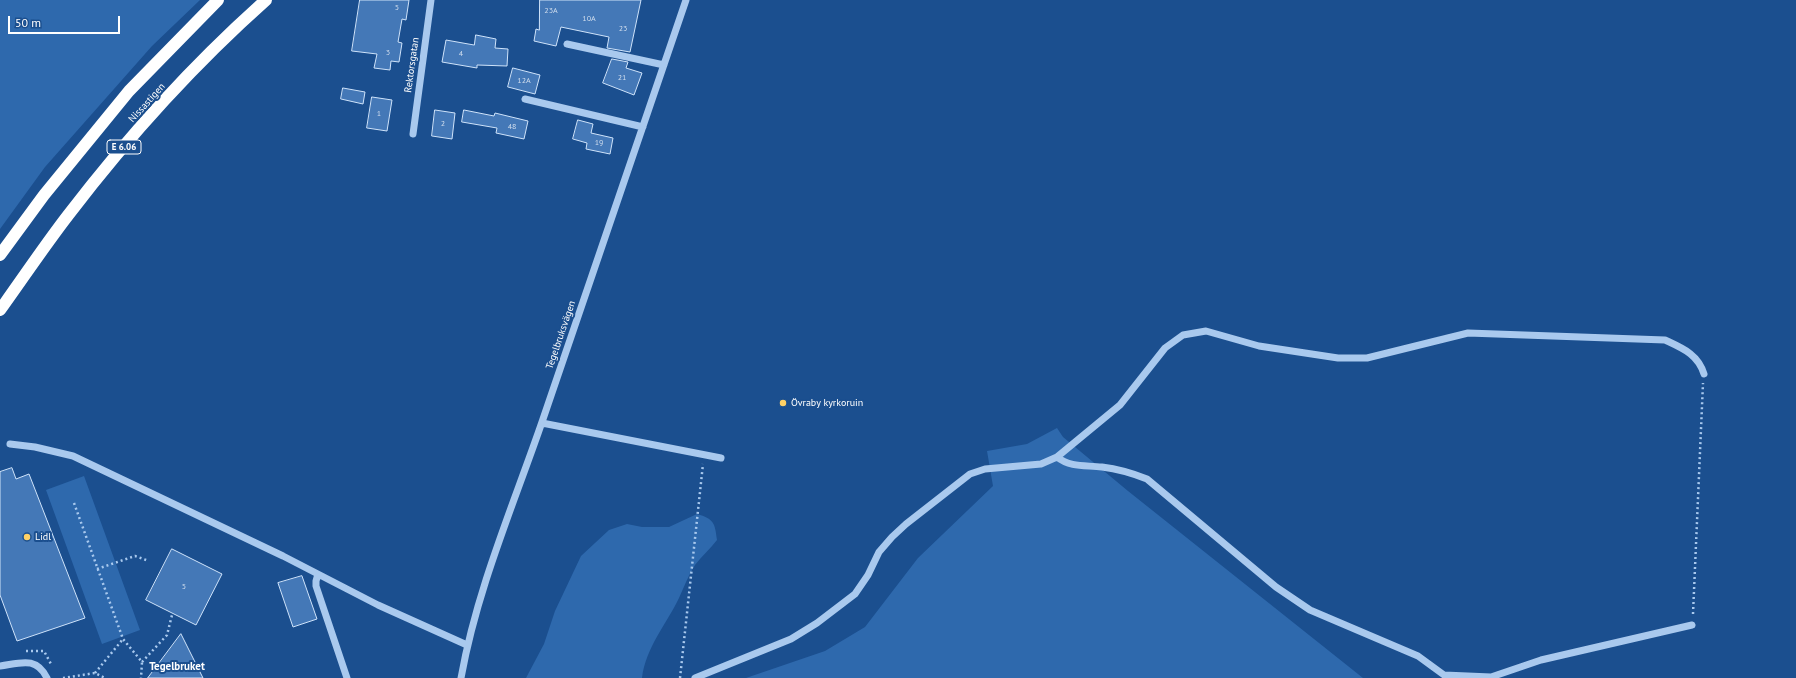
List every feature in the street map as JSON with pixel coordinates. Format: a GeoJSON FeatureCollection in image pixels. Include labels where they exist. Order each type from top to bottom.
{"type":"FeatureCollection","features":[{"type":"Feature","properties":{"kind":"highway","name":"Nissastigen"},"geometry":{"type":"LineString","coordinates":[[0,255],[44,195],[129,91],[218,0]]}},
{"type":"Feature","properties":{"kind":"highway","name":"Nissastigen"},"geometry":{"type":"LineString","coordinates":[[0,310],[69,214],[155,110],[239,24],[266,0]]}},
{"type":"Feature","properties":{"kind":"street","name":"Rektorsgatan"},"geometry":{"type":"LineString","coordinates":[[413,134],[431,0]]}},
{"type":"Feature","properties":{"kind":"street","name":"Tegelbruksvägen"},"geometry":{"type":"LineString","coordinates":[[461,678],[467,645],[497,546],[542,423],[686,0]]}},
{"type":"Feature","properties":{"kind":"street"},"geometry":{"type":"LineString","coordinates":[[567,44],[664,65]]}},
{"type":"Feature","properties":{"kind":"street"},"geometry":{"type":"LineString","coordinates":[[526,99],[643,127]]}},
{"type":"Feature","properties":{"kind":"street"},"geometry":{"type":"LineString","coordinates":[[695,678],[790,639],[817,624],[854,594],[868,575],[879,552],[892,537],[906,524],[970,474],[986,469],[1041,464],[1056,457],[1120,405],[1165,348],[1183,335],[1206,331],[1259,346],[1338,358],[1367,358],[1468,333],[1664,340],[1692,353],[1701,365],[1704,374]]}},
{"type":"Feature","properties":{"kind":"street"},"geometry":{"type":"LineString","coordinates":[[542,423],[721,458]]}},
{"type":"Feature","properties":{"kind":"street"},"geometry":{"type":"LineString","coordinates":[[10,444],[36,446],[73,456],[131,482],[385,608],[467,645]]}},
{"type":"Feature","properties":{"kind":"street"},"geometry":{"type":"LineString","coordinates":[[1056,457],[1065,464],[1108,468],[1129,472],[1147,479],[1276,587],[1310,610],[1418,656],[1444,675],[1491,676],[1541,660],[1692,625]]}},
{"type":"Feature","properties":{"kind":"street"},"geometry":{"type":"LineString","coordinates":[[318,574],[316,586],[347,678]]}},
{"type":"Feature","properties":{"kind":"street"},"geometry":{"type":"LineString","coordinates":[[0,666],[29,662],[43,669],[47,678]]}},
{"type":"Feature","properties":{"kind":"path"},"geometry":{"type":"LineString","coordinates":[[1692,625],[1704,374]]}},
{"type":"Feature","properties":{"kind":"path"},"geometry":{"type":"LineString","coordinates":[[680,678],[704,455]]}},
{"type":"Feature","properties":{"kind":"path"},"geometry":{"type":"LineString","coordinates":[[74,503],[124,639],[142,662]]}},
{"type":"Feature","properties":{"kind":"path"},"geometry":{"type":"LineString","coordinates":[[97,569],[135,556],[149,561]]}},
{"type":"Feature","properties":{"kind":"path"},"geometry":{"type":"LineString","coordinates":[[141,678],[142,662],[167,635],[172,615]]}},
{"type":"Feature","properties":{"kind":"path"},"geometry":{"type":"LineString","coordinates":[[95,673],[124,639]]}},
{"type":"Feature","properties":{"kind":"path"},"geometry":{"type":"LineString","coordinates":[[63,678],[95,673],[105,678]]}},
{"type":"Feature","properties":{"kind":"shaded area"},"geometry":{"type":"Polygon","coordinates":[[[0,0],[200,0],[152,46],[45,167],[0,229],[0,0]]]}},
{"type":"Feature","properties":{"kind":"shaded area"},"geometry":{"type":"Polygon","coordinates":[[[1057,428],[1063,437],[1128,491],[1363,678],[746,678],[825,651],[865,627],[918,558],[993,486],[987,451],[1027,444],[1057,428]]]}},
{"type":"Feature","properties":{"kind":"shaded area"},"geometry":{"type":"Polygon","coordinates":[[[84,476],[140,630],[102,644],[46,490],[84,476]]]}},
{"type":"Feature","properties":{"kind":"shaded area"},"geometry":{"type":"Polygon","coordinates":[[[697,514],[713,522],[717,540],[690,573],[674,608],[652,646],[644,667],[642,678],[526,678],[544,644],[555,611],[581,556],[609,530],[627,524],[642,527],[669,527],[697,514]]]}},
{"type":"Feature","properties":{"kind":"building"},"geometry":{"type":"Polygon","coordinates":[[[360,0],[409,0],[406,20],[402,19],[398,42],[402,43],[399,62],[391,61],[390,70],[374,68],[377,54],[352,51],[360,0]]]}},
{"type":"Feature","properties":{"kind":"building"},"geometry":{"type":"Polygon","coordinates":[[[540,0],[641,0],[630,52],[607,48],[609,37],[561,27],[556,46],[534,41],[536,29],[539,30],[540,0]]]}},
{"type":"Feature","properties":{"kind":"building"},"geometry":{"type":"Polygon","coordinates":[[[476,35],[496,39],[495,48],[508,49],[507,66],[477,65],[477,68],[442,62],[446,40],[474,45],[476,35]]]}},
{"type":"Feature","properties":{"kind":"building"},"geometry":{"type":"Polygon","coordinates":[[[612,59],[628,62],[626,68],[642,73],[634,95],[603,83],[612,59]]]}},
{"type":"Feature","properties":{"kind":"building"},"geometry":{"type":"Polygon","coordinates":[[[513,68],[540,75],[535,94],[508,87],[513,68]]]}},
{"type":"Feature","properties":{"kind":"building"},"geometry":{"type":"Polygon","coordinates":[[[343,88],[365,92],[363,104],[341,99],[343,88]]]}},
{"type":"Feature","properties":{"kind":"building"},"geometry":{"type":"Polygon","coordinates":[[[372,97],[392,100],[387,131],[367,128],[372,97]]]}},
{"type":"Feature","properties":{"kind":"building"},"geometry":{"type":"Polygon","coordinates":[[[435,110],[455,113],[452,139],[432,136],[435,110]]]}},
{"type":"Feature","properties":{"kind":"building"},"geometry":{"type":"Polygon","coordinates":[[[464,110],[494,116],[495,113],[528,121],[524,139],[496,133],[497,128],[462,122],[464,110]]]}},
{"type":"Feature","properties":{"kind":"building"},"geometry":{"type":"Polygon","coordinates":[[[578,120],[593,124],[591,133],[613,138],[610,154],[586,149],[587,143],[573,139],[578,120]]]}},
{"type":"Feature","properties":{"kind":"building","name":"Lidl"},"geometry":{"type":"Polygon","coordinates":[[[12,468],[16,479],[29,474],[85,618],[17,641],[0,595],[0,472],[12,468]]]}},
{"type":"Feature","properties":{"kind":"building"},"geometry":{"type":"Polygon","coordinates":[[[172,549],[222,574],[196,625],[146,600],[172,549]]]}},
{"type":"Feature","properties":{"kind":"building"},"geometry":{"type":"Polygon","coordinates":[[[302,576],[317,619],[293,627],[278,583],[302,576]]]}},
{"type":"Feature","properties":{"kind":"building"},"geometry":{"type":"Polygon","coordinates":[[[181,634],[203,678],[148,678],[181,634]]]}},
{"type":"Feature","properties":{"kind":"place","name":"Övraby kyrkoruin"},"geometry":{"type":"Point","coordinates":[783,403]}},
{"type":"Feature","properties":{"kind":"place","name":"Lidl"},"geometry":{"type":"Point","coordinates":[27,537]}},
{"type":"Feature","properties":{"kind":"district","name":"Tegelbruket"},"geometry":{"type":"Point","coordinates":[177,667]}}]}
